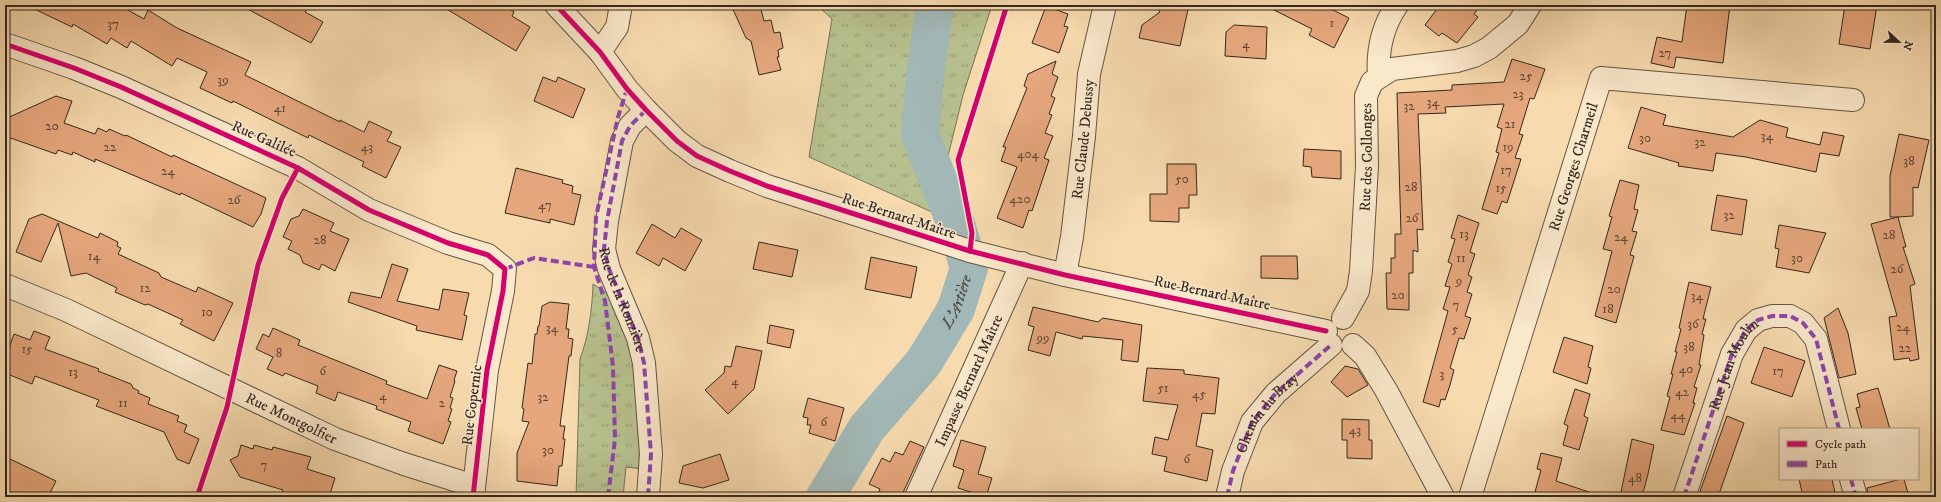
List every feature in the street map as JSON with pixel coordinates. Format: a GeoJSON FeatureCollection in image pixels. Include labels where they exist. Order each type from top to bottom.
{"type":"FeatureCollection","features":[{"type":"Feature","properties":{"kind":"street","name":"Rue Bernard Maître"},"geometry":{"type":"LineString","coordinates":[[556,5],[600,52],[628,90],[677,141],[697,156],[730,171],[767,186],[961,248],[1065,275],[1328,338]]}},
{"type":"Feature","properties":{"kind":"street"},"geometry":{"type":"LineString","coordinates":[[600,52],[618,27],[621,5]]}},
{"type":"Feature","properties":{"kind":"street","name":"Rue Claude Debussy"},"geometry":{"type":"LineString","coordinates":[[1065,275],[1072,238],[1083,143],[1088,74],[1105,5]]}},
{"type":"Feature","properties":{"kind":"street"},"geometry":{"type":"LineString","coordinates":[[1397,5],[1388,17],[1381,38],[1378,62],[1379,76],[1392,69],[1457,61],[1474,56],[1489,48],[1518,24],[1530,5]]}},
{"type":"Feature","properties":{"kind":"street","name":"Rue Galilée"},"geometry":{"type":"LineString","coordinates":[[5,44],[74,68],[121,88],[298,168],[369,210],[448,243],[488,255],[505,269]]}},
{"type":"Feature","properties":{"kind":"street","name":"Rue des Collonges"},"geometry":{"type":"LineString","coordinates":[[1344,318],[1358,291],[1367,166],[1366,96],[1372,82],[1379,76]]}},
{"type":"Feature","properties":{"kind":"street","name":"Rue Georges Charmeil"},"geometry":{"type":"LineString","coordinates":[[1470,497],[1601,78],[1853,100]]}},
{"type":"Feature","properties":{"kind":"street","name":"Rue de la Ronzière"},"geometry":{"type":"LineString","coordinates":[[646,110],[630,126],[622,141],[607,221],[604,249],[609,269],[638,338],[644,362],[651,454],[648,497]]}},
{"type":"Feature","properties":{"kind":"street","name":"Impasse Bernard Maître"},"geometry":{"type":"LineString","coordinates":[[916,497],[1022,263]]}},
{"type":"Feature","properties":{"kind":"street","name":"Rue Copernic"},"geometry":{"type":"LineString","coordinates":[[474,492],[487,370],[505,269]]}},
{"type":"Feature","properties":{"kind":"street","name":"Rue Montgolfier"},"geometry":{"type":"LineString","coordinates":[[5,285],[73,314],[335,439],[425,472],[474,492]]}},
{"type":"Feature","properties":{"kind":"street","name":"Rue Jean Moulin"},"geometry":{"type":"LineString","coordinates":[[1684,497],[1732,354],[1746,330],[1758,320],[1772,316],[1790,316],[1803,323],[1816,339],[1839,428]]}},
{"type":"Feature","properties":{"kind":"street"},"geometry":{"type":"LineString","coordinates":[[1339,318],[1344,318],[1352,322],[1357,331],[1356,340],[1353,345],[1344,349],[1335,348],[1328,338],[1330,322],[1339,318]]}},
{"type":"Feature","properties":{"kind":"street","name":"Chemin du Bray"},"geometry":{"type":"LineString","coordinates":[[1227,497],[1232,471],[1252,422],[1276,393],[1328,338]]}},
{"type":"Feature","properties":{"kind":"street"},"geometry":{"type":"LineString","coordinates":[[1353,345],[1365,356],[1386,390],[1439,486],[1443,497]]}},
{"type":"Feature","properties":{"kind":"street"},"geometry":{"type":"LineString","coordinates":[[1851,480],[1856,497]]}},
{"type":"Feature","properties":{"kind":"green space"},"geometry":{"type":"Polygon","coordinates":[[[817,5],[992,5],[963,95],[934,213],[809,157],[832,19],[817,5]]]}},
{"type":"Feature","properties":{"kind":"green space"},"geometry":{"type":"Polygon","coordinates":[[[593,284],[610,295],[636,354],[642,469],[626,467],[623,497],[576,497],[580,359],[590,322],[593,284]]]}},
{"type":"Feature","properties":{"kind":"building"},"geometry":{"type":"Polygon","coordinates":[[[26,5],[119,5],[144,19],[148,10],[177,28],[251,62],[245,75],[340,122],[340,120],[364,132],[369,121],[392,132],[387,141],[401,147],[386,178],[362,166],[364,162],[309,135],[308,138],[233,101],[232,103],[200,88],[207,72],[177,58],[172,66],[131,41],[127,48],[111,38],[107,44],[73,24],[72,27],[26,5]]]}},
{"type":"Feature","properties":{"kind":"building"},"geometry":{"type":"Polygon","coordinates":[[[240,5],[310,5],[305,12],[323,22],[311,43],[240,5]]]}},
{"type":"Feature","properties":{"kind":"building"},"geometry":{"type":"Polygon","coordinates":[[[440,5],[504,5],[514,12],[512,16],[530,27],[516,51],[440,5]]]}},
{"type":"Feature","properties":{"kind":"building"},"geometry":{"type":"Polygon","coordinates":[[[731,5],[760,5],[764,21],[771,20],[774,33],[780,32],[783,48],[778,50],[779,57],[777,57],[781,70],[759,75],[751,41],[746,38],[731,5]]]}},
{"type":"Feature","properties":{"kind":"building"},"geometry":{"type":"Polygon","coordinates":[[[1155,5],[1189,5],[1180,46],[1139,38],[1142,25],[1160,12],[1155,5]]]}},
{"type":"Feature","properties":{"kind":"building"},"geometry":{"type":"Polygon","coordinates":[[[1264,5],[1323,5],[1349,18],[1334,48],[1309,35],[1312,29],[1264,5]]]}},
{"type":"Feature","properties":{"kind":"building"},"geometry":{"type":"Polygon","coordinates":[[[1440,5],[1481,5],[1474,14],[1478,17],[1457,43],[1442,33],[1439,36],[1425,25],[1440,5]]]}},
{"type":"Feature","properties":{"kind":"building"},"geometry":{"type":"Polygon","coordinates":[[[1687,5],[1730,5],[1723,63],[1676,57],[1674,68],[1651,63],[1657,37],[1682,42],[1687,5]]]}},
{"type":"Feature","properties":{"kind":"building"},"geometry":{"type":"Polygon","coordinates":[[[1845,5],[1877,5],[1870,49],[1839,44],[1845,5]]]}},
{"type":"Feature","properties":{"kind":"building"},"geometry":{"type":"Polygon","coordinates":[[[1046,6],[1068,14],[1064,26],[1068,27],[1059,53],[1032,43],[1046,6]]]}},
{"type":"Feature","properties":{"kind":"building"},"geometry":{"type":"Polygon","coordinates":[[[1234,25],[1267,27],[1266,59],[1225,56],[1226,32],[1234,25]]]}},
{"type":"Feature","properties":{"kind":"building"},"geometry":{"type":"Polygon","coordinates":[[[1512,59],[1545,69],[1534,99],[1530,98],[1519,134],[1523,135],[1515,158],[1521,159],[1507,203],[1502,201],[1497,214],[1482,209],[1499,153],[1496,152],[1502,129],[1497,127],[1504,104],[1445,107],[1446,113],[1418,114],[1423,230],[1417,229],[1418,252],[1413,250],[1413,273],[1409,273],[1409,310],[1387,309],[1386,273],[1391,273],[1391,258],[1395,258],[1395,234],[1401,234],[1397,93],[1452,90],[1452,85],[1504,82],[1512,59]]]}},
{"type":"Feature","properties":{"kind":"building"},"geometry":{"type":"Polygon","coordinates":[[[1056,61],[1052,74],[1058,77],[1051,96],[1055,98],[1049,114],[1052,115],[1045,133],[1053,136],[1044,158],[1049,160],[1032,211],[1029,210],[1023,228],[997,218],[1017,167],[1001,161],[1006,147],[1003,147],[1027,88],[1024,86],[1028,74],[1056,61]]]}},
{"type":"Feature","properties":{"kind":"building"},"geometry":{"type":"Polygon","coordinates":[[[543,77],[556,82],[558,77],[585,89],[573,118],[534,101],[543,77]]]}},
{"type":"Feature","properties":{"kind":"building"},"geometry":{"type":"Polygon","coordinates":[[[56,96],[72,101],[64,123],[95,134],[98,128],[107,132],[109,129],[125,136],[126,135],[266,198],[261,214],[253,227],[181,193],[180,195],[95,159],[95,162],[73,152],[72,155],[58,150],[56,154],[5,136],[5,119],[56,96]]]}},
{"type":"Feature","properties":{"kind":"building"},"geometry":{"type":"Polygon","coordinates":[[[1641,107],[1666,115],[1663,125],[1733,137],[1760,120],[1788,128],[1786,137],[1820,145],[1823,132],[1844,136],[1839,156],[1820,153],[1816,172],[1746,157],[1716,153],[1713,171],[1678,166],[1679,163],[1628,148],[1641,107]]]}},
{"type":"Feature","properties":{"kind":"building"},"geometry":{"type":"Polygon","coordinates":[[[1899,134],[1929,140],[1918,188],[1913,187],[1913,216],[1890,217],[1890,176],[1899,134]]]}},
{"type":"Feature","properties":{"kind":"building"},"geometry":{"type":"Polygon","coordinates":[[[1304,149],[1341,151],[1341,179],[1312,177],[1311,167],[1303,166],[1304,149]]]}},
{"type":"Feature","properties":{"kind":"building"},"geometry":{"type":"Polygon","coordinates":[[[1167,164],[1196,164],[1197,195],[1189,195],[1189,208],[1179,208],[1179,222],[1150,221],[1150,194],[1167,194],[1167,164]]]}},
{"type":"Feature","properties":{"kind":"building"},"geometry":{"type":"Polygon","coordinates":[[[516,168],[563,180],[562,183],[573,186],[572,193],[581,195],[574,225],[550,219],[550,223],[505,213],[516,168]]]}},
{"type":"Feature","properties":{"kind":"building"},"geometry":{"type":"Polygon","coordinates":[[[1620,180],[1639,185],[1634,209],[1638,210],[1632,231],[1637,232],[1630,255],[1634,256],[1616,323],[1595,316],[1612,251],[1603,249],[1612,217],[1609,216],[1620,180]]]}},
{"type":"Feature","properties":{"kind":"building"},"geometry":{"type":"Polygon","coordinates":[[[1717,195],[1747,200],[1742,235],[1711,230],[1717,195]]]}},
{"type":"Feature","properties":{"kind":"building"},"geometry":{"type":"Polygon","coordinates":[[[303,209],[334,223],[330,231],[349,239],[335,271],[322,264],[319,270],[303,263],[300,255],[288,249],[292,241],[283,237],[291,219],[299,216],[303,209]]]}},
{"type":"Feature","properties":{"kind":"building"},"geometry":{"type":"Polygon","coordinates":[[[42,214],[98,238],[100,233],[118,242],[117,246],[121,248],[118,254],[159,273],[161,277],[196,292],[198,287],[233,303],[214,341],[180,324],[183,320],[148,304],[145,305],[115,292],[117,288],[86,273],[71,276],[58,223],[41,262],[16,252],[29,219],[42,214]]]}},
{"type":"Feature","properties":{"kind":"building"},"geometry":{"type":"Polygon","coordinates":[[[1458,215],[1479,223],[1470,252],[1475,254],[1468,275],[1472,277],[1467,292],[1472,294],[1465,316],[1471,318],[1464,339],[1459,338],[1450,368],[1454,370],[1450,385],[1445,400],[1441,399],[1439,407],[1423,402],[1448,311],[1443,309],[1450,287],[1445,286],[1452,264],[1448,262],[1455,239],[1451,238],[1458,215]]]}},
{"type":"Feature","properties":{"kind":"building"},"geometry":{"type":"Polygon","coordinates":[[[1898,217],[1906,247],[1903,247],[1915,284],[1910,286],[1919,359],[1910,361],[1909,358],[1894,360],[1889,317],[1897,316],[1871,224],[1898,217]]]}},
{"type":"Feature","properties":{"kind":"building"},"geometry":{"type":"Polygon","coordinates":[[[652,224],[675,238],[681,228],[702,240],[685,271],[663,258],[659,266],[636,253],[652,224]]]}},
{"type":"Feature","properties":{"kind":"building"},"geometry":{"type":"Polygon","coordinates":[[[1779,225],[1826,233],[1809,273],[1776,267],[1779,249],[1775,248],[1779,225]]]}},
{"type":"Feature","properties":{"kind":"building"},"geometry":{"type":"Polygon","coordinates":[[[759,242],[798,250],[792,277],[753,269],[759,242]]]}},
{"type":"Feature","properties":{"kind":"building"},"geometry":{"type":"Polygon","coordinates":[[[1261,256],[1297,256],[1298,279],[1261,278],[1261,256]]]}},
{"type":"Feature","properties":{"kind":"building"},"geometry":{"type":"Polygon","coordinates":[[[871,257],[917,267],[911,298],[865,289],[871,257]]]}},
{"type":"Feature","properties":{"kind":"building"},"geometry":{"type":"Polygon","coordinates":[[[392,264],[408,269],[397,301],[439,310],[443,289],[469,293],[464,315],[467,316],[462,340],[416,330],[417,326],[348,302],[351,292],[381,298],[392,264]]]}},
{"type":"Feature","properties":{"kind":"building"},"geometry":{"type":"Polygon","coordinates":[[[1689,282],[1711,287],[1703,319],[1706,319],[1702,334],[1704,335],[1699,365],[1701,365],[1694,387],[1697,388],[1693,403],[1695,403],[1684,435],[1661,430],[1670,397],[1667,396],[1673,374],[1671,374],[1677,352],[1675,352],[1681,329],[1679,328],[1689,282]]]}},
{"type":"Feature","properties":{"kind":"building"},"geometry":{"type":"Polygon","coordinates":[[[550,302],[569,304],[566,329],[569,329],[568,338],[573,339],[571,356],[569,356],[560,426],[565,426],[563,439],[565,439],[562,466],[559,466],[557,486],[517,481],[517,453],[529,422],[522,421],[524,409],[522,408],[528,363],[532,364],[535,334],[537,334],[539,326],[542,306],[550,302]]]}},
{"type":"Feature","properties":{"kind":"building"},"geometry":{"type":"Polygon","coordinates":[[[1033,307],[1098,322],[1103,318],[1142,325],[1138,362],[1121,360],[1123,340],[1083,336],[1082,339],[1056,332],[1050,356],[1028,350],[1034,327],[1028,325],[1033,307]]]}},
{"type":"Feature","properties":{"kind":"building"},"geometry":{"type":"Polygon","coordinates":[[[1838,308],[1848,333],[1856,374],[1839,378],[1824,318],[1838,308]]]}},
{"type":"Feature","properties":{"kind":"building"},"geometry":{"type":"Polygon","coordinates":[[[770,325],[794,330],[790,348],[767,343],[770,325]]]}},
{"type":"Feature","properties":{"kind":"building"},"geometry":{"type":"Polygon","coordinates":[[[273,328],[300,340],[298,345],[387,381],[386,384],[427,399],[439,365],[457,371],[450,397],[453,398],[450,408],[452,409],[448,421],[451,422],[443,444],[408,431],[411,422],[376,409],[377,406],[338,392],[335,401],[316,393],[318,386],[285,373],[283,376],[267,369],[273,357],[256,349],[263,334],[269,337],[273,328]]]}},
{"type":"Feature","properties":{"kind":"building"},"geometry":{"type":"Polygon","coordinates":[[[34,331],[50,337],[45,349],[99,369],[98,371],[131,384],[133,388],[139,391],[138,393],[150,398],[148,404],[179,416],[177,421],[187,425],[184,432],[199,439],[189,464],[177,459],[164,432],[96,406],[99,400],[35,376],[32,384],[5,373],[5,359],[14,334],[30,340],[34,331]]]}},
{"type":"Feature","properties":{"kind":"building"},"geometry":{"type":"Polygon","coordinates":[[[1564,337],[1593,346],[1588,367],[1591,368],[1587,384],[1553,372],[1564,337]]]}},
{"type":"Feature","properties":{"kind":"building"},"geometry":{"type":"Polygon","coordinates":[[[736,346],[762,351],[754,389],[728,414],[705,390],[724,373],[725,366],[731,367],[736,346]]]}},
{"type":"Feature","properties":{"kind":"building"},"geometry":{"type":"Polygon","coordinates":[[[1764,347],[1805,361],[1792,397],[1751,383],[1764,347]]]}},
{"type":"Feature","properties":{"kind":"building"},"geometry":{"type":"Polygon","coordinates":[[[1345,366],[1358,369],[1368,385],[1347,397],[1331,382],[1345,366]]]}},
{"type":"Feature","properties":{"kind":"building"},"geometry":{"type":"Polygon","coordinates":[[[1147,368],[1184,370],[1184,374],[1219,378],[1215,414],[1202,413],[1196,446],[1213,450],[1207,481],[1164,471],[1167,457],[1152,454],[1155,437],[1168,440],[1178,405],[1143,401],[1147,368]]]}},
{"type":"Feature","properties":{"kind":"building"},"geometry":{"type":"Polygon","coordinates":[[[1878,388],[1890,428],[1862,428],[1856,408],[1860,407],[1857,394],[1878,388]]]}},
{"type":"Feature","properties":{"kind":"building"},"geometry":{"type":"Polygon","coordinates":[[[1575,389],[1590,394],[1584,416],[1588,418],[1579,450],[1563,445],[1568,426],[1564,424],[1575,389]]]}},
{"type":"Feature","properties":{"kind":"building"},"geometry":{"type":"Polygon","coordinates":[[[808,398],[844,408],[835,441],[809,433],[811,425],[807,425],[808,418],[803,417],[808,398]]]}},
{"type":"Feature","properties":{"kind":"building"},"geometry":{"type":"Polygon","coordinates":[[[1727,416],[1744,423],[1718,497],[1698,497],[1727,416]]]}},
{"type":"Feature","properties":{"kind":"building"},"geometry":{"type":"Polygon","coordinates":[[[1342,419],[1369,420],[1369,440],[1372,440],[1372,459],[1347,458],[1347,440],[1342,440],[1342,419]]]}},
{"type":"Feature","properties":{"kind":"building"},"geometry":{"type":"Polygon","coordinates":[[[1632,439],[1654,445],[1648,474],[1642,497],[1620,497],[1632,439]]]}},
{"type":"Feature","properties":{"kind":"building"},"geometry":{"type":"Polygon","coordinates":[[[961,440],[986,447],[978,474],[992,478],[986,497],[958,488],[964,470],[953,466],[961,440]]]}},
{"type":"Feature","properties":{"kind":"building"},"geometry":{"type":"Polygon","coordinates":[[[910,441],[924,447],[901,497],[877,497],[880,489],[869,484],[882,458],[890,462],[895,452],[903,455],[910,441]]]}},
{"type":"Feature","properties":{"kind":"building"},"geometry":{"type":"Polygon","coordinates":[[[241,445],[253,449],[254,445],[272,450],[273,447],[311,457],[307,469],[335,478],[329,497],[294,497],[282,494],[283,490],[240,477],[230,460],[238,456],[241,445]]]}},
{"type":"Feature","properties":{"kind":"building"},"geometry":{"type":"Polygon","coordinates":[[[1541,453],[1562,458],[1556,481],[1589,492],[1588,497],[1558,497],[1535,492],[1541,470],[1537,469],[1541,453]]]}},
{"type":"Feature","properties":{"kind":"building"},"geometry":{"type":"Polygon","coordinates":[[[720,454],[729,480],[703,488],[679,483],[683,466],[720,454]]]}},
{"type":"Feature","properties":{"kind":"building"},"geometry":{"type":"Polygon","coordinates":[[[10,459],[56,481],[48,497],[15,497],[5,492],[5,469],[10,459]]]}},
{"type":"Feature","properties":{"kind":"building"},"geometry":{"type":"Polygon","coordinates":[[[1799,480],[1832,480],[1836,497],[1803,497],[1799,480]]]}},
{"type":"Feature","properties":{"kind":"building"},"geometry":{"type":"Polygon","coordinates":[[[1897,480],[1904,480],[1909,497],[1868,497],[1867,488],[1897,480]]]}},
{"type":"Feature","properties":{"kind":"waterway","name":"L'Artière"},"geometry":{"type":"LineString","coordinates":[[825,497],[867,428],[924,362],[956,309],[969,268],[957,227],[920,134],[925,75],[935,5]]}},
{"type":"Feature","properties":{"kind":"marked path"},"geometry":{"type":"LineString","coordinates":[[608,497],[615,439],[613,366],[605,301],[594,267],[596,217],[618,117],[627,89]]}},
{"type":"Feature","properties":{"kind":"marked path"},"geometry":{"type":"LineString","coordinates":[[646,110],[630,126],[622,141],[607,221],[604,249],[609,269],[638,338],[644,363],[651,454],[648,497]]}},
{"type":"Feature","properties":{"kind":"marked path"},"geometry":{"type":"LineString","coordinates":[[505,269],[534,258],[594,267]]}},
{"type":"Feature","properties":{"kind":"marked path"},"geometry":{"type":"LineString","coordinates":[[1684,497],[1732,354],[1746,330],[1758,320],[1772,316],[1790,316],[1803,323],[1816,339],[1839,428]]}},
{"type":"Feature","properties":{"kind":"marked path"},"geometry":{"type":"LineString","coordinates":[[1227,497],[1233,471],[1252,422],[1276,393],[1331,345]]}},
{"type":"Feature","properties":{"kind":"marked path"},"geometry":{"type":"LineString","coordinates":[[1851,480],[1856,497]]}},
{"type":"Feature","properties":{"kind":"cycle path"},"geometry":{"type":"LineString","coordinates":[[556,5],[600,52],[627,89],[677,141],[697,156],[730,171],[767,186],[970,251],[1065,275],[1326,331]]}},
{"type":"Feature","properties":{"kind":"cycle path"},"geometry":{"type":"LineString","coordinates":[[970,251],[972,233],[958,160],[1007,5]]}},
{"type":"Feature","properties":{"kind":"cycle path"},"geometry":{"type":"LineString","coordinates":[[5,44],[74,68],[121,87],[298,168],[369,210],[448,243],[488,255],[505,269],[503,291],[487,370],[473,497]]}},
{"type":"Feature","properties":{"kind":"cycle path"},"geometry":{"type":"LineString","coordinates":[[197,497],[227,407],[258,265],[282,198],[298,168]]}}]}
